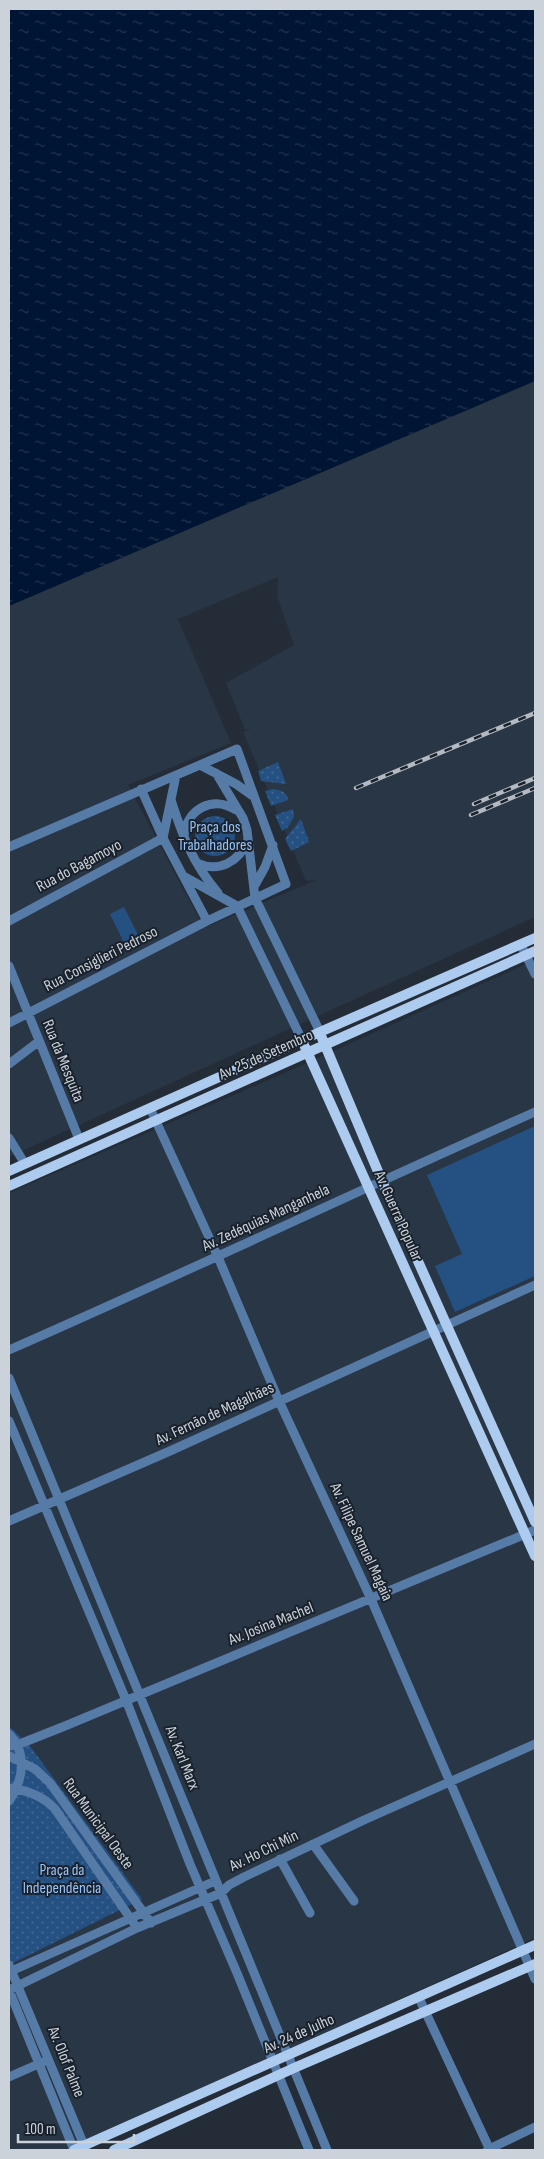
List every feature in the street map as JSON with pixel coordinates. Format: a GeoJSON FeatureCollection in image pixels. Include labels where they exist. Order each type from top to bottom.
{"type":"FeatureCollection","features":[{"type":"Feature","properties":{"kind":"main road","name":"Av. 25 de Setembro"},"geometry":{"type":"LineString","coordinates":[[9,1171],[320,1032],[535,939]]}},
{"type":"Feature","properties":{"kind":"main road","name":"Av. 25 de Setembro"},"geometry":{"type":"LineString","coordinates":[[9,1186],[530,953]]}},
{"type":"Feature","properties":{"kind":"main road","name":"Av. Guerra Popular"},"geometry":{"type":"LineString","coordinates":[[320,1032],[382,1181],[535,1522]]}},
{"type":"Feature","properties":{"kind":"main road","name":"Av. Guerra Popular"},"geometry":{"type":"LineString","coordinates":[[302,1040],[432,1332],[530,1532],[535,1556]]}},
{"type":"Feature","properties":{"kind":"main road","name":"Av. 24 de Julho"},"geometry":{"type":"LineString","coordinates":[[74,2150],[85,2148],[535,1945]]}},
{"type":"Feature","properties":{"kind":"main road","name":"Av. 24 de Julho"},"geometry":{"type":"LineString","coordinates":[[114,2150],[294,2068],[425,2013],[532,1965]]}},
{"type":"Feature","properties":{"kind":"street"},"geometry":{"type":"LineString","coordinates":[[9,847],[141,789],[237,750],[286,884],[207,921],[163,838],[141,789]]}},
{"type":"Feature","properties":{"kind":"street"},"geometry":{"type":"LineString","coordinates":[[200,764],[255,798]]}},
{"type":"Feature","properties":{"kind":"street","name":"Av. Guerra Popular"},"geometry":{"type":"LineString","coordinates":[[216,773],[247,830],[255,898],[320,1032]]}},
{"type":"Feature","properties":{"kind":"street"},"geometry":{"type":"LineString","coordinates":[[163,838],[176,775]]}},
{"type":"Feature","properties":{"kind":"street"},"geometry":{"type":"LineString","coordinates":[[170,798],[184,838],[196,863],[222,897]]}},
{"type":"Feature","properties":{"kind":"street"},"geometry":{"type":"LineString","coordinates":[[184,838],[184,828],[189,818],[198,809],[208,804],[219,803],[229,805],[238,811]]}},
{"type":"Feature","properties":{"kind":"street","name":"Rua do Bagamoyo"},"geometry":{"type":"LineString","coordinates":[[9,921],[163,838]]}},
{"type":"Feature","properties":{"kind":"street"},"geometry":{"type":"LineString","coordinates":[[196,863],[218,867],[228,864],[237,858],[248,840]]}},
{"type":"Feature","properties":{"kind":"street","name":"Av. Guerra Popular"},"geometry":{"type":"LineString","coordinates":[[255,886],[265,867],[273,845]]}},
{"type":"Feature","properties":{"kind":"street"},"geometry":{"type":"LineString","coordinates":[[185,877],[237,906]]}},
{"type":"Feature","properties":{"kind":"street","name":"Av. Guerra Popular"},"geometry":{"type":"LineString","coordinates":[[237,906],[302,1040]]}},
{"type":"Feature","properties":{"kind":"street","name":"Rua Consiglieri Pedroso"},"geometry":{"type":"LineString","coordinates":[[9,1023],[207,921]]}},
{"type":"Feature","properties":{"kind":"street"},"geometry":{"type":"LineString","coordinates":[[521,945],[530,953],[535,974]]}},
{"type":"Feature","properties":{"kind":"street","name":"Rua da Mesquita"},"geometry":{"type":"LineString","coordinates":[[9,966],[38,1042],[80,1139]]}},
{"type":"Feature","properties":{"kind":"street"},"geometry":{"type":"LineString","coordinates":[[9,1064],[38,1042]]}},
{"type":"Feature","properties":{"kind":"street","name":"Av. Filipe Samuel Magaia"},"geometry":{"type":"LineString","coordinates":[[150,1108],[218,1257],[279,1401],[372,1599],[449,1782],[523,1950],[532,1965],[535,1979]]}},
{"type":"Feature","properties":{"kind":"street","name":"Av. Zedéquias Manganhela"},"geometry":{"type":"LineString","coordinates":[[9,1350],[535,1112]]}},
{"type":"Feature","properties":{"kind":"street"},"geometry":{"type":"LineString","coordinates":[[9,1138],[25,1164]]}},
{"type":"Feature","properties":{"kind":"street"},"geometry":{"type":"LineString","coordinates":[[446,1326],[535,1285]]}},
{"type":"Feature","properties":{"kind":"street","name":"Av. Fernão de Magalhães"},"geometry":{"type":"LineString","coordinates":[[9,1521],[170,1451],[446,1326]]}},
{"type":"Feature","properties":{"kind":"street","name":"Av. Karl Marx"},"geometry":{"type":"LineString","coordinates":[[9,1378],[327,2150]]}},
{"type":"Feature","properties":{"kind":"street","name":"Av. Karl Marx"},"geometry":{"type":"LineString","coordinates":[[9,1421],[126,1700],[309,2150]]}},
{"type":"Feature","properties":{"kind":"street","name":"Av. Josina Machel"},"geometry":{"type":"LineString","coordinates":[[13,1746],[530,1532]]}},
{"type":"Feature","properties":{"kind":"street"},"geometry":{"type":"LineString","coordinates":[[9,1734],[13,1746],[22,1761],[22,1771],[9,1801]]}},
{"type":"Feature","properties":{"kind":"street","name":"Av. Ho Chi Min"},"geometry":{"type":"LineString","coordinates":[[9,1990],[151,1922],[220,1893],[229,1885],[280,1859],[535,1744]]}},
{"type":"Feature","properties":{"kind":"street","name":"Rua Municipal Oeste"},"geometry":{"type":"LineString","coordinates":[[9,1756],[35,1769],[50,1783],[151,1922]]}},
{"type":"Feature","properties":{"kind":"street","name":"Rua Municipal Oeste"},"geometry":{"type":"LineString","coordinates":[[13,1789],[42,1798],[55,1809],[138,1928]]}},
{"type":"Feature","properties":{"kind":"street"},"geometry":{"type":"LineString","coordinates":[[313,1844],[354,1901]]}},
{"type":"Feature","properties":{"kind":"street"},"geometry":{"type":"LineString","coordinates":[[280,1859],[310,1913]]}},
{"type":"Feature","properties":{"kind":"street","name":"Av. Ho Chi Min"},"geometry":{"type":"LineString","coordinates":[[10,1969],[215,1881]]}},
{"type":"Feature","properties":{"kind":"street","name":"Av. Olof Palme"},"geometry":{"type":"LineString","coordinates":[[10,1969],[85,2148]]}},
{"type":"Feature","properties":{"kind":"street","name":"Av. Olof Palme"},"geometry":{"type":"LineString","coordinates":[[9,1990],[74,2150]]}},
{"type":"Feature","properties":{"kind":"street"},"geometry":{"type":"LineString","coordinates":[[419,1998],[489,2150],[535,2127]]}},
{"type":"Feature","properties":{"kind":"street"},"geometry":{"type":"LineString","coordinates":[[9,2077],[49,2059]]}},
{"type":"Feature","properties":{"kind":"shaded area"},"geometry":{"type":"Polygon","coordinates":[[[535,381],[535,917],[9,1157],[9,606],[535,381]],[[278,577],[178,619],[231,743],[128,785],[204,928],[316,880],[306,881],[243,732],[254,726],[245,730],[226,683],[294,645],[277,596],[278,577]]]}},
{"type":"Feature","properties":{"kind":"shaded area"},"geometry":{"type":"Polygon","coordinates":[[[535,960],[535,1938],[66,2150],[9,2150],[9,1193],[298,1067],[535,960]]]}},
{"type":"Feature","properties":{"kind":"green space"},"geometry":{"type":"Polygon","coordinates":[[[278,762],[286,784],[261,781],[258,771],[278,762]]]}},
{"type":"Feature","properties":{"kind":"green space"},"geometry":{"type":"Polygon","coordinates":[[[273,789],[283,792],[288,800],[271,806],[265,791],[273,789]]]}},
{"type":"Feature","properties":{"kind":"green space"},"geometry":{"type":"Polygon","coordinates":[[[293,809],[294,817],[288,827],[282,831],[275,815],[293,809]]]}},
{"type":"Feature","properties":{"kind":"green space","name":"Praça dos Trabalhadores"},"geometry":{"type":"Polygon","coordinates":[[[219,816],[226,819],[232,825],[235,836],[234,844],[226,853],[219,856],[211,856],[204,853],[196,844],[195,832],[198,825],[207,817],[219,816]]]}},
{"type":"Feature","properties":{"kind":"green space"},"geometry":{"type":"Polygon","coordinates":[[[301,819],[309,842],[291,851],[285,839],[301,819]]]}},
{"type":"Feature","properties":{"kind":"green space"},"geometry":{"type":"Polygon","coordinates":[[[124,907],[139,937],[125,945],[110,914],[124,907]]]}},
{"type":"Feature","properties":{"kind":"green space"},"geometry":{"type":"Polygon","coordinates":[[[535,1126],[535,1276],[455,1312],[435,1266],[462,1254],[427,1175],[535,1126]]]}},
{"type":"Feature","properties":{"kind":"green space","name":"Praça da Independência"},"geometry":{"type":"Polygon","coordinates":[[[9,1726],[30,1746],[142,1899],[9,1965],[9,1726]]]}},
{"type":"Feature","properties":{"kind":"water"},"geometry":{"type":"Polygon","coordinates":[[[9,9],[535,9],[535,381],[9,606],[9,9]]]}},
{"type":"Feature","properties":{"kind":"railway"},"geometry":{"type":"LineString","coordinates":[[356,788],[535,713]]}},
{"type":"Feature","properties":{"kind":"railway"},"geometry":{"type":"LineString","coordinates":[[474,804],[535,778]]}},
{"type":"Feature","properties":{"kind":"railway"},"geometry":{"type":"LineString","coordinates":[[471,815],[535,788]]}}]}
